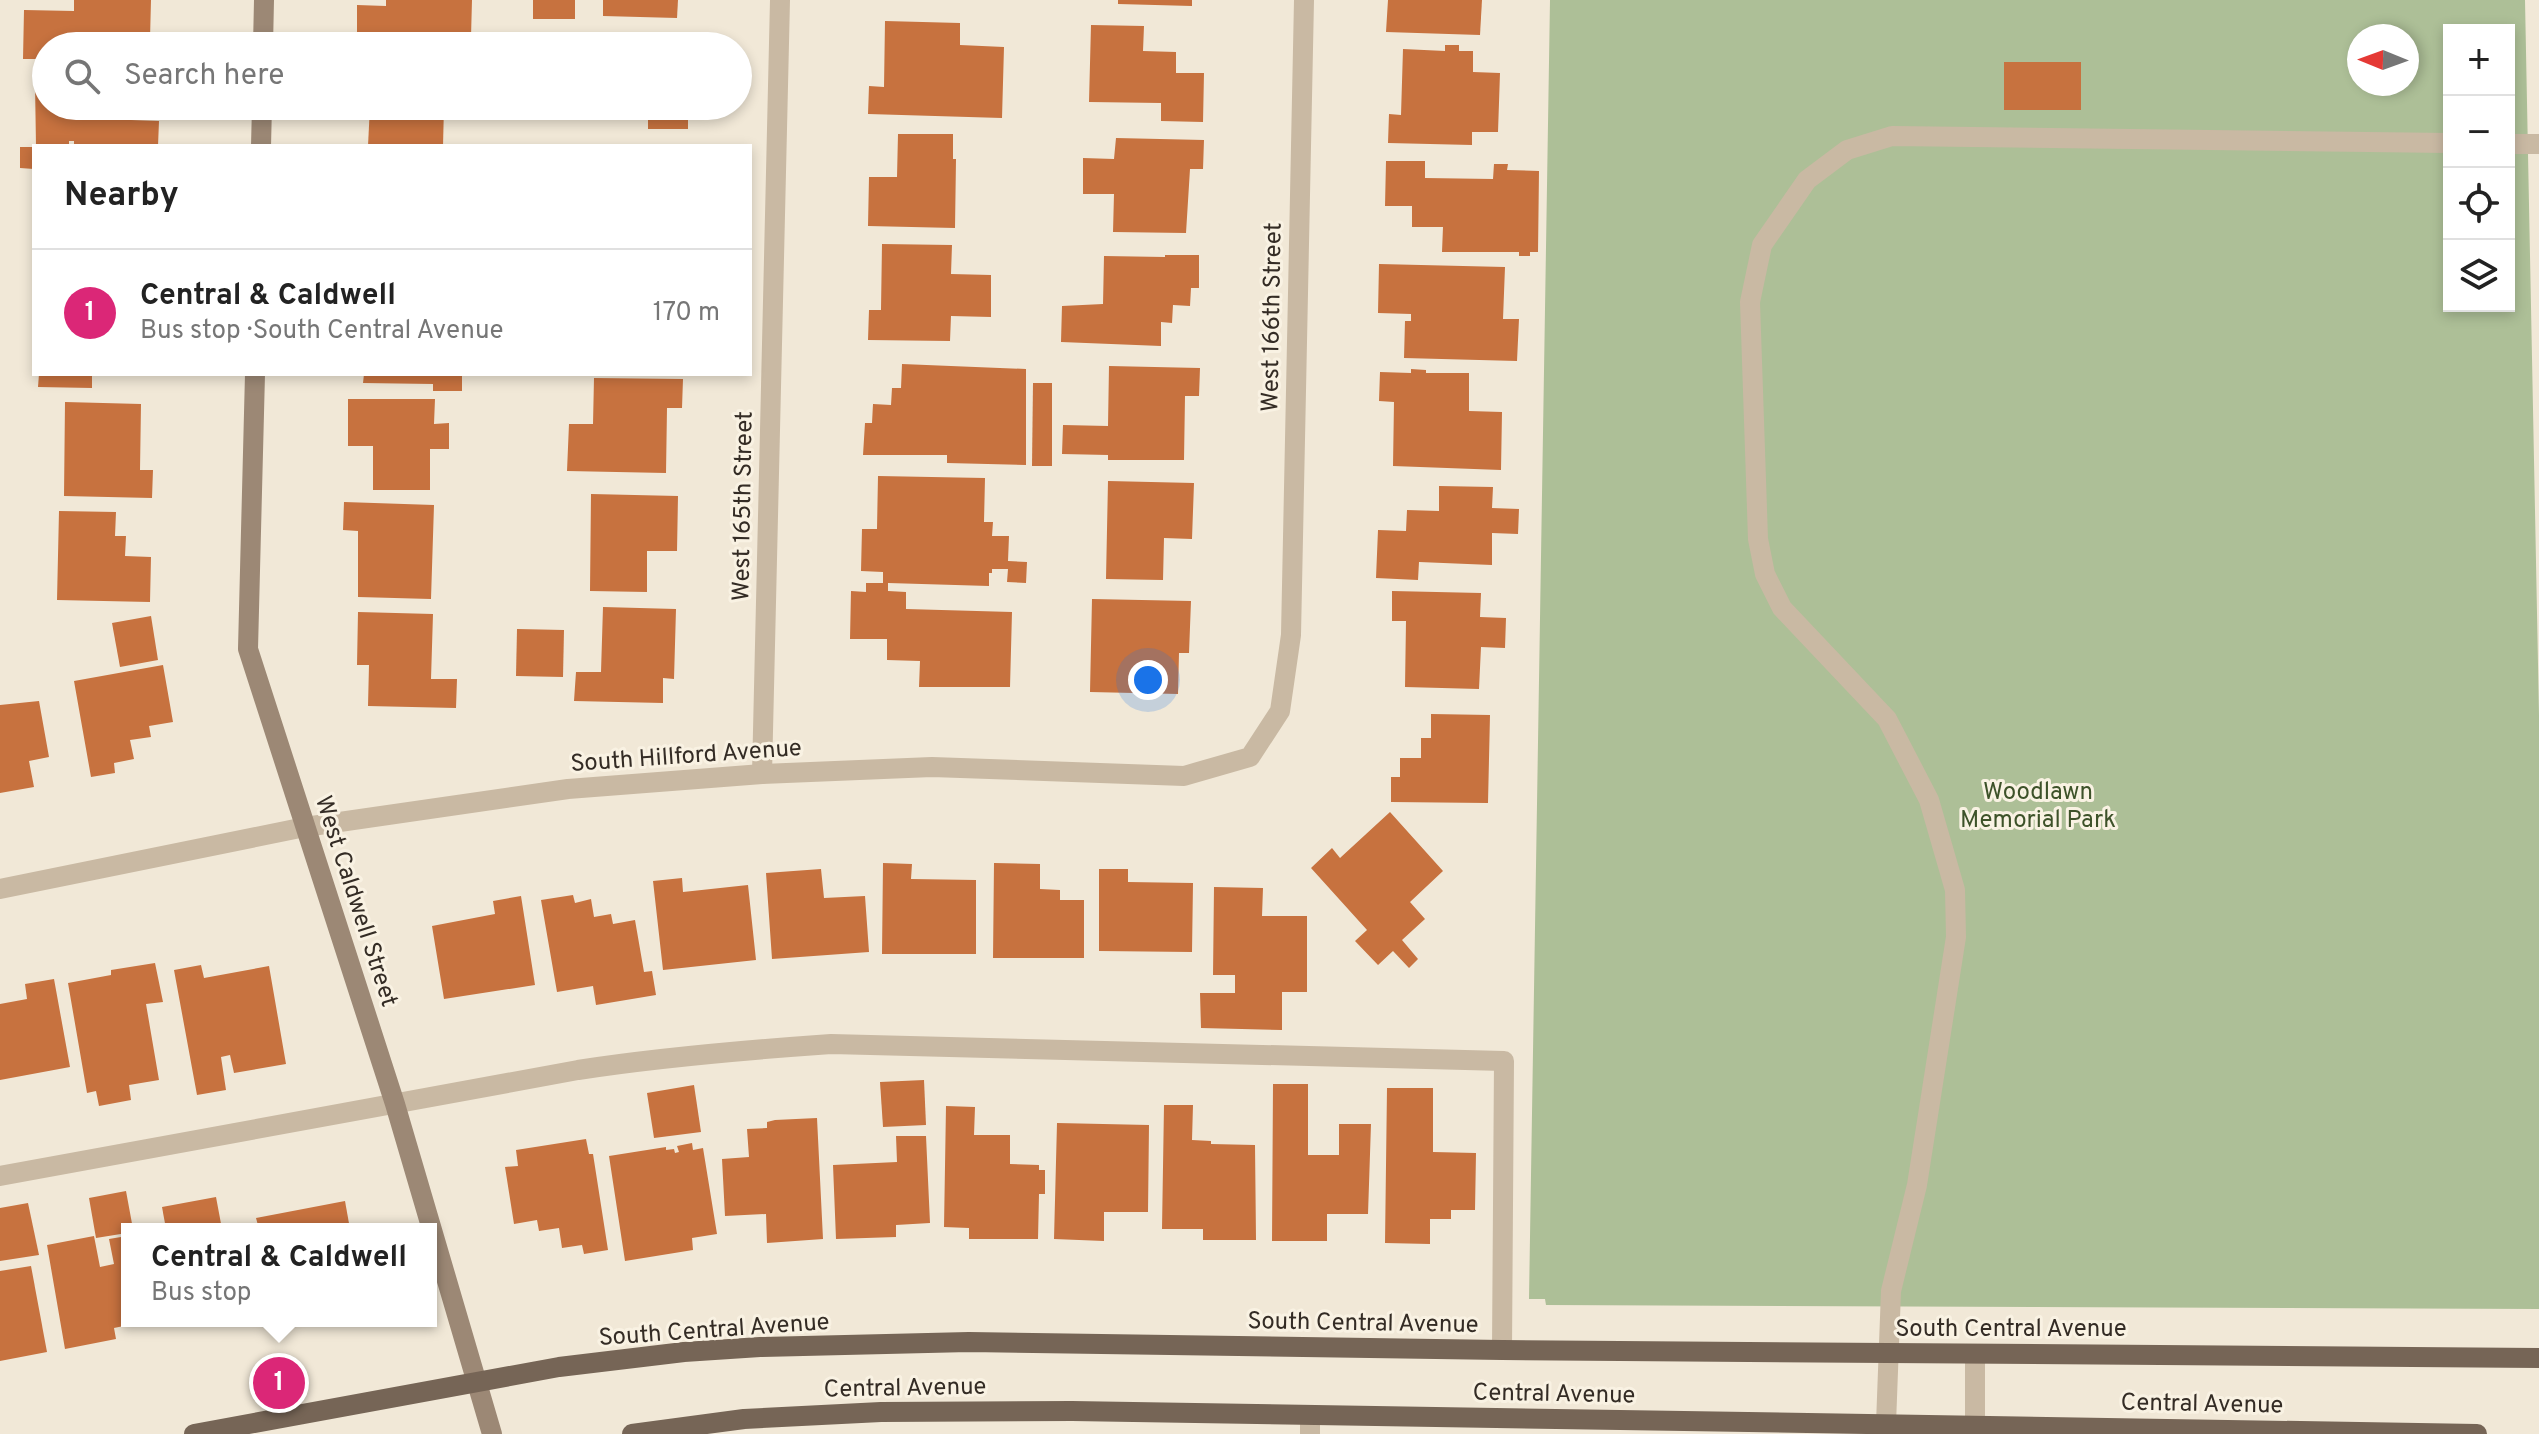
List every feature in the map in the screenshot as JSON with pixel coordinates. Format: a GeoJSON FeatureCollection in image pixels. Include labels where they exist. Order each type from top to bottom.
{"type":"FeatureCollection","features":[{"type":"Feature","properties":{"kind":"main road","name":"South Central Avenue"},"geometry":{"type":"LineString","coordinates":[[194,1434],[477,1381],[669,1354],[760,1347],[969,1342],[1502,1350],[2539,1358]]}},
{"type":"Feature","properties":{"kind":"main road","name":"Central Avenue"},"geometry":{"type":"LineString","coordinates":[[632,1434],[744,1419],[801,1425],[881,1412],[1310,1424],[1886,1424],[1975,1430],[2477,1434]]}},
{"type":"Feature","properties":{"kind":"street"},"geometry":{"type":"LineString","coordinates":[[263,32],[264,0]]}},
{"type":"Feature","properties":{"kind":"street","name":"West 165th Street"},"geometry":{"type":"LineString","coordinates":[[762,774],[780,0]]}},
{"type":"Feature","properties":{"kind":"street","name":"West 166th Street"},"geometry":{"type":"LineString","coordinates":[[1291,635],[1304,0]]}},
{"type":"Feature","properties":{"kind":"street"},"geometry":{"type":"LineString","coordinates":[[261,144],[262,120]]}},
{"type":"Feature","properties":{"kind":"street"},"geometry":{"type":"LineString","coordinates":[[1886,1424],[1891,1291],[1917,1185],[1956,937],[1955,890],[1929,800],[1887,719],[1782,608],[1765,574],[1758,539],[1750,302],[1762,245],[1807,180],[1847,150],[1892,136],[2443,143]]}},
{"type":"Feature","properties":{"kind":"street"},"geometry":{"type":"LineString","coordinates":[[2515,144],[2539,144]]}},
{"type":"Feature","properties":{"kind":"street","name":"West Caldwell Street"},"geometry":{"type":"LineString","coordinates":[[255,376],[248,649],[395,1104],[430,1223]]}},
{"type":"Feature","properties":{"kind":"street","name":"South Hillford Avenue"},"geometry":{"type":"LineString","coordinates":[[0,889],[305,827],[568,789],[762,774],[932,767],[1184,776],[1250,757],[1280,711],[1291,635]]}},
{"type":"Feature","properties":{"kind":"street"},"geometry":{"type":"LineString","coordinates":[[0,1176],[646,1059],[725,1051],[831,1044],[1504,1061],[1502,1350]]}},
{"type":"Feature","properties":{"kind":"street","name":"West Caldwell Street"},"geometry":{"type":"LineString","coordinates":[[437,1246],[492,1434]]}},
{"type":"Feature","properties":{"kind":"street"},"geometry":{"type":"LineString","coordinates":[[1975,1354],[1975,1430]]}},
{"type":"Feature","properties":{"kind":"green space","name":"Woodlawn Memorial Park"},"geometry":{"type":"Polygon","coordinates":[[[1550,0],[2525,0],[2539,715],[2539,1309],[1546,1305],[1545,1299],[1529,1299],[1550,0]]]}},
{"type":"Feature","properties":{"kind":"building"},"geometry":{"type":"Polygon","coordinates":[[[74,0],[151,0],[150,32],[32,32],[32,59],[23,59],[24,10],[74,11],[74,0]]]}},
{"type":"Feature","properties":{"kind":"building"},"geometry":{"type":"Polygon","coordinates":[[[386,0],[472,0],[471,32],[357,32],[357,5],[386,6],[386,0]]]}},
{"type":"Feature","properties":{"kind":"building"},"geometry":{"type":"Polygon","coordinates":[[[533,0],[575,0],[575,19],[533,19],[533,0]]]}},
{"type":"Feature","properties":{"kind":"building"},"geometry":{"type":"Polygon","coordinates":[[[603,0],[678,0],[677,18],[603,16],[603,0]]]}},
{"type":"Feature","properties":{"kind":"building"},"geometry":{"type":"Polygon","coordinates":[[[1118,0],[1192,0],[1192,6],[1118,4],[1118,0]]]}},
{"type":"Feature","properties":{"kind":"building"},"geometry":{"type":"Polygon","coordinates":[[[1388,0],[1482,0],[1480,35],[1386,32],[1388,0]]]}},
{"type":"Feature","properties":{"kind":"building"},"geometry":{"type":"Polygon","coordinates":[[[885,21],[960,23],[960,45],[1004,47],[1002,118],[868,114],[869,86],[884,87],[885,21]]]}},
{"type":"Feature","properties":{"kind":"building"},"geometry":{"type":"Polygon","coordinates":[[[1091,25],[1144,26],[1143,51],[1176,52],[1176,73],[1204,73],[1203,122],[1161,121],[1161,103],[1089,102],[1091,25]]]}},
{"type":"Feature","properties":{"kind":"building"},"geometry":{"type":"Polygon","coordinates":[[[1445,45],[1459,45],[1459,51],[1473,51],[1473,72],[1500,73],[1498,132],[1472,132],[1472,145],[1388,143],[1389,114],[1401,115],[1403,49],[1445,51],[1445,45]]]}},
{"type":"Feature","properties":{"kind":"building"},"geometry":{"type":"Polygon","coordinates":[[[2004,62],[2081,62],[2081,110],[2004,110],[2004,62]]]}},
{"type":"Feature","properties":{"kind":"building"},"geometry":{"type":"Polygon","coordinates":[[[36,120],[159,121],[158,144],[74,144],[74,141],[69,141],[69,144],[36,144],[36,120]]]}},
{"type":"Feature","properties":{"kind":"building"},"geometry":{"type":"Polygon","coordinates":[[[369,120],[444,120],[443,144],[368,144],[369,120]]]}},
{"type":"Feature","properties":{"kind":"building"},"geometry":{"type":"Polygon","coordinates":[[[648,120],[688,120],[688,129],[648,129],[648,120]]]}},
{"type":"Feature","properties":{"kind":"building"},"geometry":{"type":"Polygon","coordinates":[[[898,134],[953,134],[953,159],[956,159],[955,228],[868,226],[869,177],[897,177],[898,134]]]}},
{"type":"Feature","properties":{"kind":"building"},"geometry":{"type":"Polygon","coordinates":[[[1116,138],[1204,140],[1203,169],[1190,169],[1186,233],[1113,232],[1114,194],[1083,194],[1083,158],[1114,159],[1116,138]]]}},
{"type":"Feature","properties":{"kind":"building"},"geometry":{"type":"Polygon","coordinates":[[[20,147],[32,147],[32,169],[20,168],[20,147]]]}},
{"type":"Feature","properties":{"kind":"building"},"geometry":{"type":"Polygon","coordinates":[[[1386,161],[1425,161],[1425,178],[1493,179],[1494,164],[1508,164],[1507,170],[1539,171],[1538,252],[1519,256],[1519,252],[1442,252],[1443,227],[1412,227],[1412,206],[1385,206],[1386,161]]]}},
{"type":"Feature","properties":{"kind":"building"},"geometry":{"type":"Polygon","coordinates":[[[882,244],[952,245],[951,274],[991,275],[991,317],[951,316],[950,341],[868,340],[869,310],[881,310],[882,244]]]}},
{"type":"Feature","properties":{"kind":"building"},"geometry":{"type":"Polygon","coordinates":[[[1199,255],[1199,288],[1191,288],[1190,306],[1173,305],[1172,323],[1161,322],[1161,346],[1061,342],[1062,306],[1103,304],[1104,256],[1199,255]]]}},
{"type":"Feature","properties":{"kind":"building"},"geometry":{"type":"Polygon","coordinates":[[[1379,264],[1505,267],[1503,319],[1519,319],[1517,361],[1404,358],[1405,321],[1411,321],[1411,314],[1378,313],[1379,264]]]}},
{"type":"Feature","properties":{"kind":"building"},"geometry":{"type":"Polygon","coordinates":[[[902,364],[1026,369],[1026,465],[947,463],[947,455],[863,455],[865,423],[872,423],[873,404],[891,405],[892,388],[901,388],[902,364]]]}},
{"type":"Feature","properties":{"kind":"building"},"geometry":{"type":"Polygon","coordinates":[[[1109,366],[1200,368],[1199,396],[1185,396],[1184,460],[1108,460],[1108,455],[1062,454],[1063,425],[1108,426],[1109,366]]]}},
{"type":"Feature","properties":{"kind":"building"},"geometry":{"type":"Polygon","coordinates":[[[1411,369],[1426,370],[1426,373],[1469,373],[1469,411],[1502,412],[1501,470],[1393,466],[1394,402],[1379,401],[1380,372],[1411,373],[1411,369]]]}},
{"type":"Feature","properties":{"kind":"building"},"geometry":{"type":"Polygon","coordinates":[[[39,376],[92,376],[92,388],[38,387],[39,376]]]}},
{"type":"Feature","properties":{"kind":"building"},"geometry":{"type":"Polygon","coordinates":[[[364,376],[462,376],[462,391],[433,391],[433,384],[363,383],[364,376]]]}},
{"type":"Feature","properties":{"kind":"building"},"geometry":{"type":"Polygon","coordinates":[[[594,378],[683,379],[682,408],[667,408],[666,473],[567,471],[569,424],[593,424],[594,378]]]}},
{"type":"Feature","properties":{"kind":"building"},"geometry":{"type":"Polygon","coordinates":[[[1033,383],[1052,383],[1052,466],[1032,466],[1033,383]]]}},
{"type":"Feature","properties":{"kind":"building"},"geometry":{"type":"Polygon","coordinates":[[[348,399],[435,399],[434,424],[449,423],[449,449],[430,449],[430,490],[373,490],[373,446],[348,446],[348,399]]]}},
{"type":"Feature","properties":{"kind":"building"},"geometry":{"type":"Polygon","coordinates":[[[65,402],[141,404],[140,470],[153,470],[152,498],[64,496],[65,402]]]}},
{"type":"Feature","properties":{"kind":"building"},"geometry":{"type":"Polygon","coordinates":[[[878,476],[985,478],[984,522],[993,522],[992,536],[1009,536],[1008,561],[1027,562],[1026,583],[1007,582],[1008,569],[992,569],[989,586],[888,583],[888,591],[906,592],[906,609],[1012,612],[1010,687],[919,687],[920,661],[887,660],[887,639],[850,639],[851,591],[866,592],[866,583],[883,583],[883,572],[861,571],[862,529],[877,529],[878,476]]]}},
{"type":"Feature","properties":{"kind":"building"},"geometry":{"type":"Polygon","coordinates":[[[1108,481],[1194,483],[1192,539],[1164,538],[1163,580],[1106,579],[1108,481]]]}},
{"type":"Feature","properties":{"kind":"building"},"geometry":{"type":"Polygon","coordinates":[[[1439,486],[1493,487],[1492,508],[1519,509],[1518,534],[1492,533],[1492,565],[1419,562],[1418,580],[1376,578],[1378,530],[1406,531],[1407,510],[1439,511],[1439,486]]]}},
{"type":"Feature","properties":{"kind":"building"},"geometry":{"type":"Polygon","coordinates":[[[591,494],[678,496],[677,551],[647,551],[647,592],[590,591],[591,494]]]}},
{"type":"Feature","properties":{"kind":"building"},"geometry":{"type":"Polygon","coordinates":[[[344,502],[434,505],[431,599],[358,597],[358,531],[343,530],[344,502]]]}},
{"type":"Feature","properties":{"kind":"building"},"geometry":{"type":"Polygon","coordinates":[[[59,511],[116,512],[115,536],[126,536],[125,556],[151,557],[150,602],[57,600],[59,511]]]}},
{"type":"Feature","properties":{"kind":"building"},"geometry":{"type":"Polygon","coordinates":[[[1392,591],[1481,593],[1480,617],[1506,618],[1505,648],[1481,647],[1479,689],[1405,687],[1406,621],[1392,621],[1392,591]]]}},
{"type":"Feature","properties":{"kind":"building"},"geometry":{"type":"Polygon","coordinates":[[[1092,599],[1191,601],[1189,653],[1179,653],[1178,694],[1090,692],[1092,599]]]}},
{"type":"Feature","properties":{"kind":"building"},"geometry":{"type":"Polygon","coordinates":[[[603,607],[676,609],[674,679],[663,678],[663,703],[574,701],[576,672],[601,672],[603,607]]]}},
{"type":"Feature","properties":{"kind":"building"},"geometry":{"type":"Polygon","coordinates":[[[358,612],[433,614],[431,679],[457,679],[456,708],[368,706],[369,665],[357,665],[358,612]]]}},
{"type":"Feature","properties":{"kind":"building"},"geometry":{"type":"Polygon","coordinates":[[[151,616],[158,660],[120,667],[112,623],[151,616]]]}},
{"type":"Feature","properties":{"kind":"building"},"geometry":{"type":"Polygon","coordinates":[[[517,629],[564,630],[563,677],[516,676],[517,629]]]}},
{"type":"Feature","properties":{"kind":"building"},"geometry":{"type":"Polygon","coordinates":[[[163,665],[173,722],[149,726],[151,737],[130,740],[134,759],[114,763],[115,773],[91,777],[74,681],[163,665]]]}},
{"type":"Feature","properties":{"kind":"building"},"geometry":{"type":"Polygon","coordinates":[[[39,701],[49,757],[29,761],[34,787],[0,793],[0,705],[39,701]]]}},
{"type":"Feature","properties":{"kind":"building"},"geometry":{"type":"Polygon","coordinates":[[[1431,714],[1490,715],[1488,803],[1391,802],[1391,777],[1400,777],[1400,758],[1421,758],[1421,738],[1431,738],[1431,714]]]}},
{"type":"Feature","properties":{"kind":"building"},"geometry":{"type":"Polygon","coordinates":[[[1390,812],[1443,871],[1410,902],[1425,919],[1402,940],[1418,959],[1409,968],[1393,951],[1378,965],[1355,941],[1367,930],[1311,868],[1332,848],[1340,858],[1390,812]]]}},
{"type":"Feature","properties":{"kind":"building"},"geometry":{"type":"Polygon","coordinates":[[[883,863],[912,864],[911,879],[976,880],[976,954],[882,954],[883,863]]]}},
{"type":"Feature","properties":{"kind":"building"},"geometry":{"type":"Polygon","coordinates":[[[994,863],[1040,864],[1040,889],[1060,890],[1060,900],[1084,900],[1084,958],[993,958],[994,863]]]}},
{"type":"Feature","properties":{"kind":"building"},"geometry":{"type":"Polygon","coordinates":[[[821,869],[824,898],[865,896],[869,952],[772,959],[766,873],[821,869]]]}},
{"type":"Feature","properties":{"kind":"building"},"geometry":{"type":"Polygon","coordinates":[[[1099,869],[1128,869],[1128,882],[1193,883],[1192,952],[1099,951],[1099,869]]]}},
{"type":"Feature","properties":{"kind":"building"},"geometry":{"type":"Polygon","coordinates":[[[682,878],[683,892],[748,885],[756,960],[663,970],[653,881],[682,878]]]}},
{"type":"Feature","properties":{"kind":"building"},"geometry":{"type":"Polygon","coordinates":[[[1214,887],[1263,888],[1262,916],[1307,916],[1307,992],[1282,992],[1282,1030],[1201,1028],[1200,993],[1235,993],[1235,975],[1213,975],[1214,887]]]}},
{"type":"Feature","properties":{"kind":"building"},"geometry":{"type":"Polygon","coordinates":[[[573,895],[575,903],[591,899],[594,917],[611,914],[613,924],[635,920],[644,972],[652,971],[656,995],[596,1005],[593,986],[557,992],[541,900],[573,895]]]}},
{"type":"Feature","properties":{"kind":"building"},"geometry":{"type":"Polygon","coordinates":[[[521,896],[535,985],[444,999],[432,926],[495,914],[493,901],[521,896]]]}},
{"type":"Feature","properties":{"kind":"building"},"geometry":{"type":"Polygon","coordinates":[[[155,963],[163,1002],[146,1004],[159,1080],[129,1085],[131,1100],[99,1106],[96,1091],[87,1093],[68,983],[111,975],[111,970],[155,963]]]}},
{"type":"Feature","properties":{"kind":"building"},"geometry":{"type":"Polygon","coordinates":[[[201,965],[204,978],[269,966],[286,1064],[234,1073],[230,1055],[221,1057],[226,1090],[197,1095],[174,970],[201,965]]]}},
{"type":"Feature","properties":{"kind":"building"},"geometry":{"type":"Polygon","coordinates":[[[54,979],[70,1067],[0,1080],[0,1004],[27,999],[25,984],[54,979]]]}},
{"type":"Feature","properties":{"kind":"building"},"geometry":{"type":"Polygon","coordinates":[[[924,1080],[926,1125],[883,1127],[880,1082],[924,1080]]]}},
{"type":"Feature","properties":{"kind":"building"},"geometry":{"type":"Polygon","coordinates":[[[1273,1084],[1308,1084],[1308,1155],[1339,1155],[1339,1124],[1371,1124],[1368,1214],[1327,1214],[1327,1241],[1272,1241],[1273,1084]]]}},
{"type":"Feature","properties":{"kind":"building"},"geometry":{"type":"Polygon","coordinates":[[[694,1085],[701,1132],[654,1138],[647,1093],[694,1085]]]}},
{"type":"Feature","properties":{"kind":"building"},"geometry":{"type":"Polygon","coordinates":[[[1387,1088],[1433,1088],[1433,1152],[1476,1153],[1475,1210],[1451,1210],[1451,1219],[1430,1219],[1430,1244],[1385,1243],[1387,1088]]]}},
{"type":"Feature","properties":{"kind":"building"},"geometry":{"type":"Polygon","coordinates":[[[1164,1105],[1193,1105],[1192,1140],[1211,1141],[1211,1144],[1255,1145],[1256,1240],[1203,1240],[1203,1229],[1162,1229],[1164,1105]]]}},
{"type":"Feature","properties":{"kind":"building"},"geometry":{"type":"Polygon","coordinates":[[[946,1106],[975,1107],[974,1135],[1010,1135],[1010,1164],[1039,1165],[1039,1170],[1045,1170],[1045,1194],[1039,1194],[1038,1239],[969,1239],[969,1228],[944,1227],[946,1106]]]}},
{"type":"Feature","properties":{"kind":"building"},"geometry":{"type":"Polygon","coordinates":[[[817,1118],[823,1239],[767,1243],[766,1214],[725,1216],[722,1159],[749,1157],[747,1129],[767,1128],[767,1122],[775,1120],[817,1118]]]}},
{"type":"Feature","properties":{"kind":"building"},"geometry":{"type":"Polygon","coordinates":[[[1057,1123],[1149,1125],[1148,1212],[1104,1212],[1104,1241],[1054,1239],[1057,1123]]]}},
{"type":"Feature","properties":{"kind":"building"},"geometry":{"type":"Polygon","coordinates":[[[896,1136],[926,1136],[930,1223],[896,1225],[896,1237],[836,1239],[833,1165],[897,1162],[896,1136]]]}},
{"type":"Feature","properties":{"kind":"building"},"geometry":{"type":"Polygon","coordinates":[[[586,1139],[589,1154],[593,1154],[608,1250],[584,1254],[582,1245],[562,1248],[559,1228],[539,1231],[537,1220],[514,1224],[505,1167],[518,1166],[516,1150],[586,1139]]]}},
{"type":"Feature","properties":{"kind":"building"},"geometry":{"type":"Polygon","coordinates":[[[692,1143],[693,1150],[703,1148],[717,1234],[692,1238],[693,1250],[625,1261],[609,1156],[666,1147],[666,1150],[674,1149],[675,1153],[679,1152],[677,1146],[692,1143]]]}},
{"type":"Feature","properties":{"kind":"building"},"geometry":{"type":"Polygon","coordinates":[[[126,1191],[132,1223],[121,1223],[121,1234],[96,1238],[89,1198],[126,1191]]]}},
{"type":"Feature","properties":{"kind":"building"},"geometry":{"type":"Polygon","coordinates":[[[216,1197],[221,1223],[165,1223],[162,1207],[216,1197]]]}},
{"type":"Feature","properties":{"kind":"building"},"geometry":{"type":"Polygon","coordinates":[[[345,1201],[349,1223],[257,1223],[256,1218],[345,1201]]]}},
{"type":"Feature","properties":{"kind":"building"},"geometry":{"type":"Polygon","coordinates":[[[28,1203],[39,1255],[0,1261],[0,1208],[28,1203]]]}},
{"type":"Feature","properties":{"kind":"building"},"geometry":{"type":"Polygon","coordinates":[[[94,1236],[100,1267],[114,1264],[109,1239],[121,1237],[121,1327],[114,1328],[116,1339],[65,1349],[47,1245],[94,1236]]]}},
{"type":"Feature","properties":{"kind":"building"},"geometry":{"type":"Polygon","coordinates":[[[31,1266],[47,1352],[0,1361],[0,1271],[31,1266]]]}},
{"type":"Feature","properties":{"kind":"place","name":"Central & Caldwell"},"geometry":{"type":"Point","coordinates":[279,1383]}}]}
